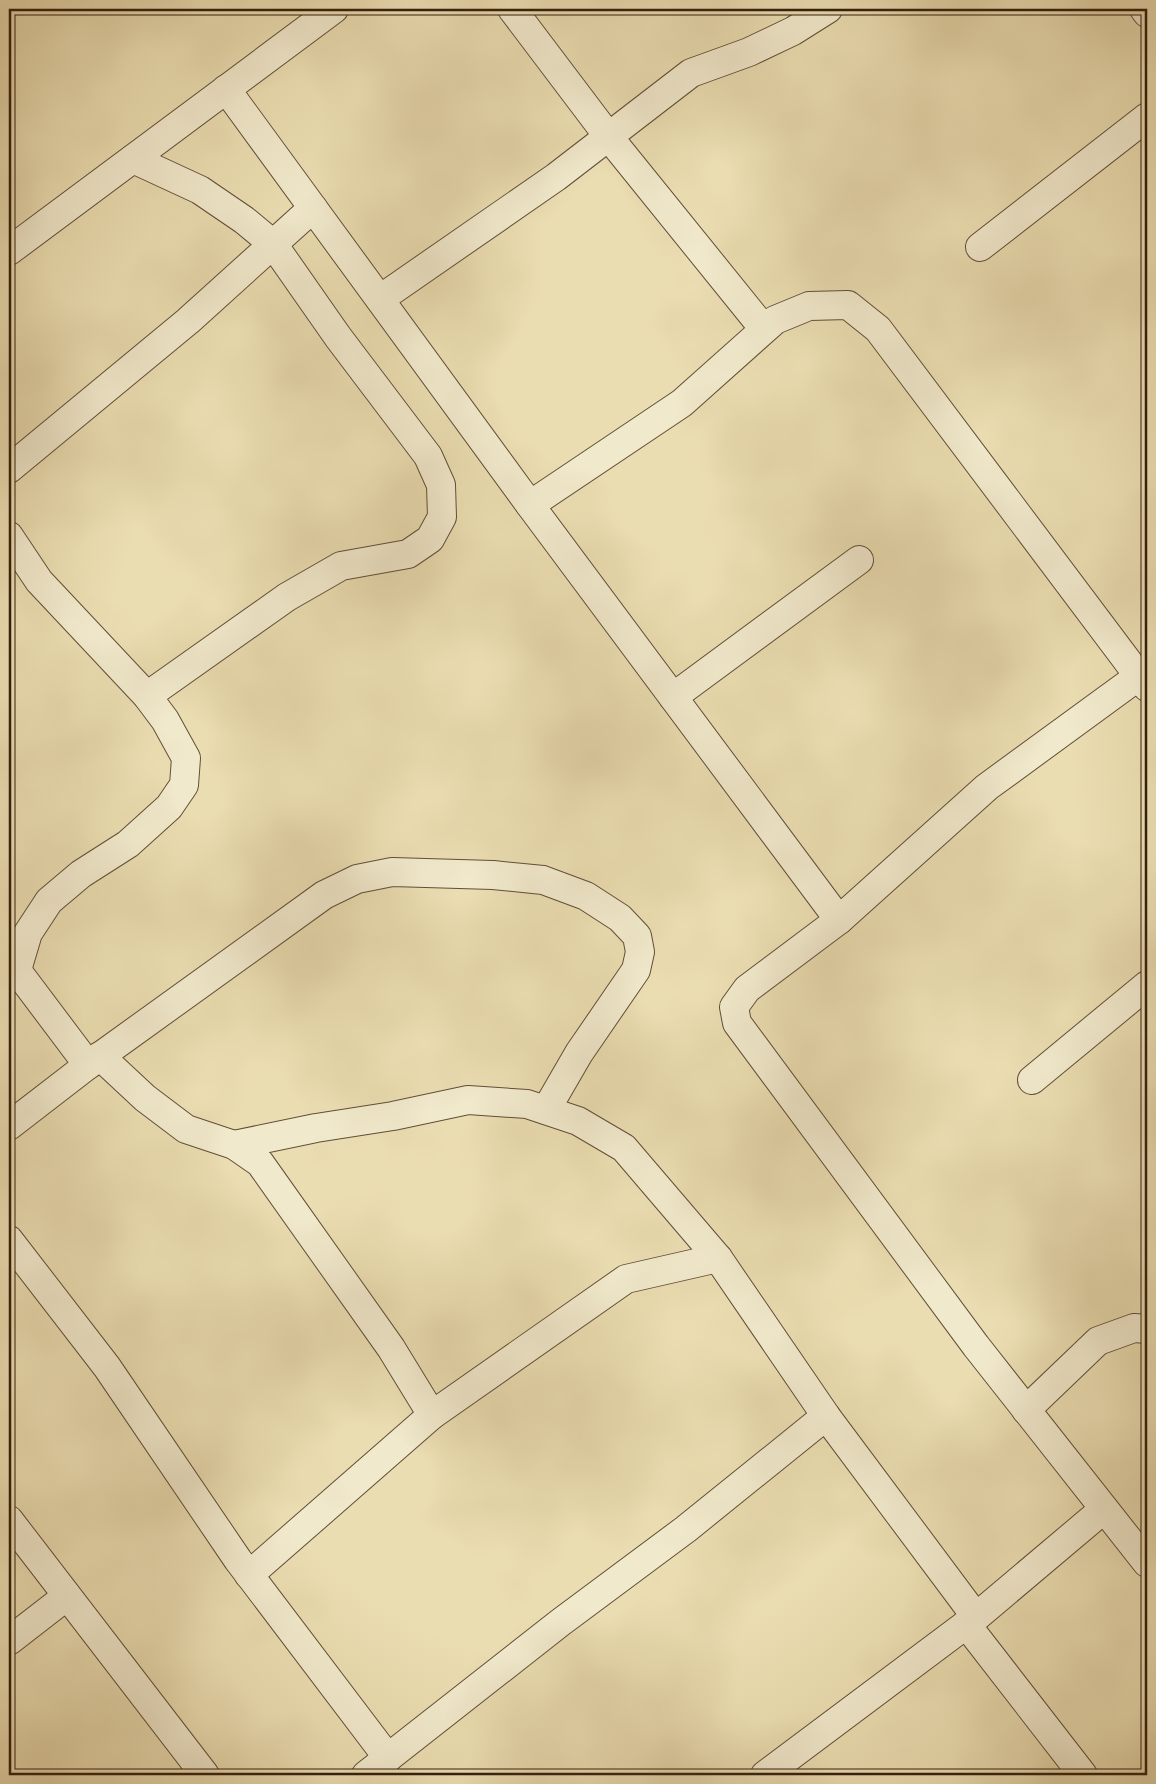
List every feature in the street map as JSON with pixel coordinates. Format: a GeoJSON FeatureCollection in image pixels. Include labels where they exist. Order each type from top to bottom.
{"type":"FeatureCollection","features":[{"type":"Feature","properties":{"kind":"street"},"geometry":{"type":"LineString","coordinates":[[9,251],[334,9]]}},
{"type":"Feature","properties":{"kind":"street"},"geometry":{"type":"LineString","coordinates":[[512,9],[608,136],[764,329]]}},
{"type":"Feature","properties":{"kind":"street"},"geometry":{"type":"LineString","coordinates":[[380,299],[556,177],[691,73],[749,52],[784,36],[828,9]]}},
{"type":"Feature","properties":{"kind":"street"},"geometry":{"type":"LineString","coordinates":[[1144,9],[1147,13]]}},
{"type":"Feature","properties":{"kind":"street"},"geometry":{"type":"LineString","coordinates":[[226,89],[530,505],[839,920]]}},
{"type":"Feature","properties":{"kind":"street"},"geometry":{"type":"LineString","coordinates":[[980,247],[1147,117]]}},
{"type":"Feature","properties":{"kind":"street"},"geometry":{"type":"LineString","coordinates":[[133,159],[200,190],[244,220],[273,244],[338,337],[428,456],[440,485],[442,517],[430,539],[408,554],[341,566],[287,597],[147,696]]}},
{"type":"Feature","properties":{"kind":"street"},"geometry":{"type":"LineString","coordinates":[[9,469],[188,321],[313,208]]}},
{"type":"Feature","properties":{"kind":"street"},"geometry":{"type":"LineString","coordinates":[[530,505],[682,403],[775,320],[809,306],[848,305],[878,329],[1143,682],[987,787],[839,920],[748,989],[734,1007],[737,1023],[976,1346],[1147,1563]]}},
{"type":"Feature","properties":{"kind":"street"},"geometry":{"type":"LineString","coordinates":[[9,536],[39,581],[147,696],[165,720],[186,758],[184,785],[169,807],[128,844],[81,874],[49,901],[28,933],[13,965],[94,1060],[186,1129],[234,1145],[260,1163],[391,1348],[432,1415]]}},
{"type":"Feature","properties":{"kind":"street"},"geometry":{"type":"LineString","coordinates":[[673,697],[859,560]]}},
{"type":"Feature","properties":{"kind":"street"},"geometry":{"type":"LineString","coordinates":[[9,1126],[94,1060],[324,895],[357,880],[392,872],[493,875],[543,880],[586,896],[620,918],[637,936],[640,952],[636,970],[579,1053],[546,1110]]}},
{"type":"Feature","properties":{"kind":"street"},"geometry":{"type":"LineString","coordinates":[[1032,1080],[1147,985]]}},
{"type":"Feature","properties":{"kind":"street"},"geometry":{"type":"LineString","coordinates":[[234,1145],[468,1100],[527,1104],[578,1121],[624,1148],[718,1258],[826,1416],[1083,1775]]}},
{"type":"Feature","properties":{"kind":"street"},"geometry":{"type":"LineString","coordinates":[[9,1240],[107,1367],[249,1575],[388,1758]]}},
{"type":"Feature","properties":{"kind":"street"},"geometry":{"type":"LineString","coordinates":[[249,1575],[432,1415],[626,1279],[718,1258]]}},
{"type":"Feature","properties":{"kind":"street"},"geometry":{"type":"LineString","coordinates":[[1026,1410],[1098,1341],[1134,1328],[1147,1330]]}},
{"type":"Feature","properties":{"kind":"street"},"geometry":{"type":"LineString","coordinates":[[366,1775],[561,1622],[686,1529],[826,1416]]}},
{"type":"Feature","properties":{"kind":"street"},"geometry":{"type":"LineString","coordinates":[[765,1775],[971,1621],[1104,1508]]}},
{"type":"Feature","properties":{"kind":"street"},"geometry":{"type":"LineString","coordinates":[[9,1520],[205,1775]]}},
{"type":"Feature","properties":{"kind":"street"},"geometry":{"type":"LineString","coordinates":[[9,1641],[67,1596]]}}]}
